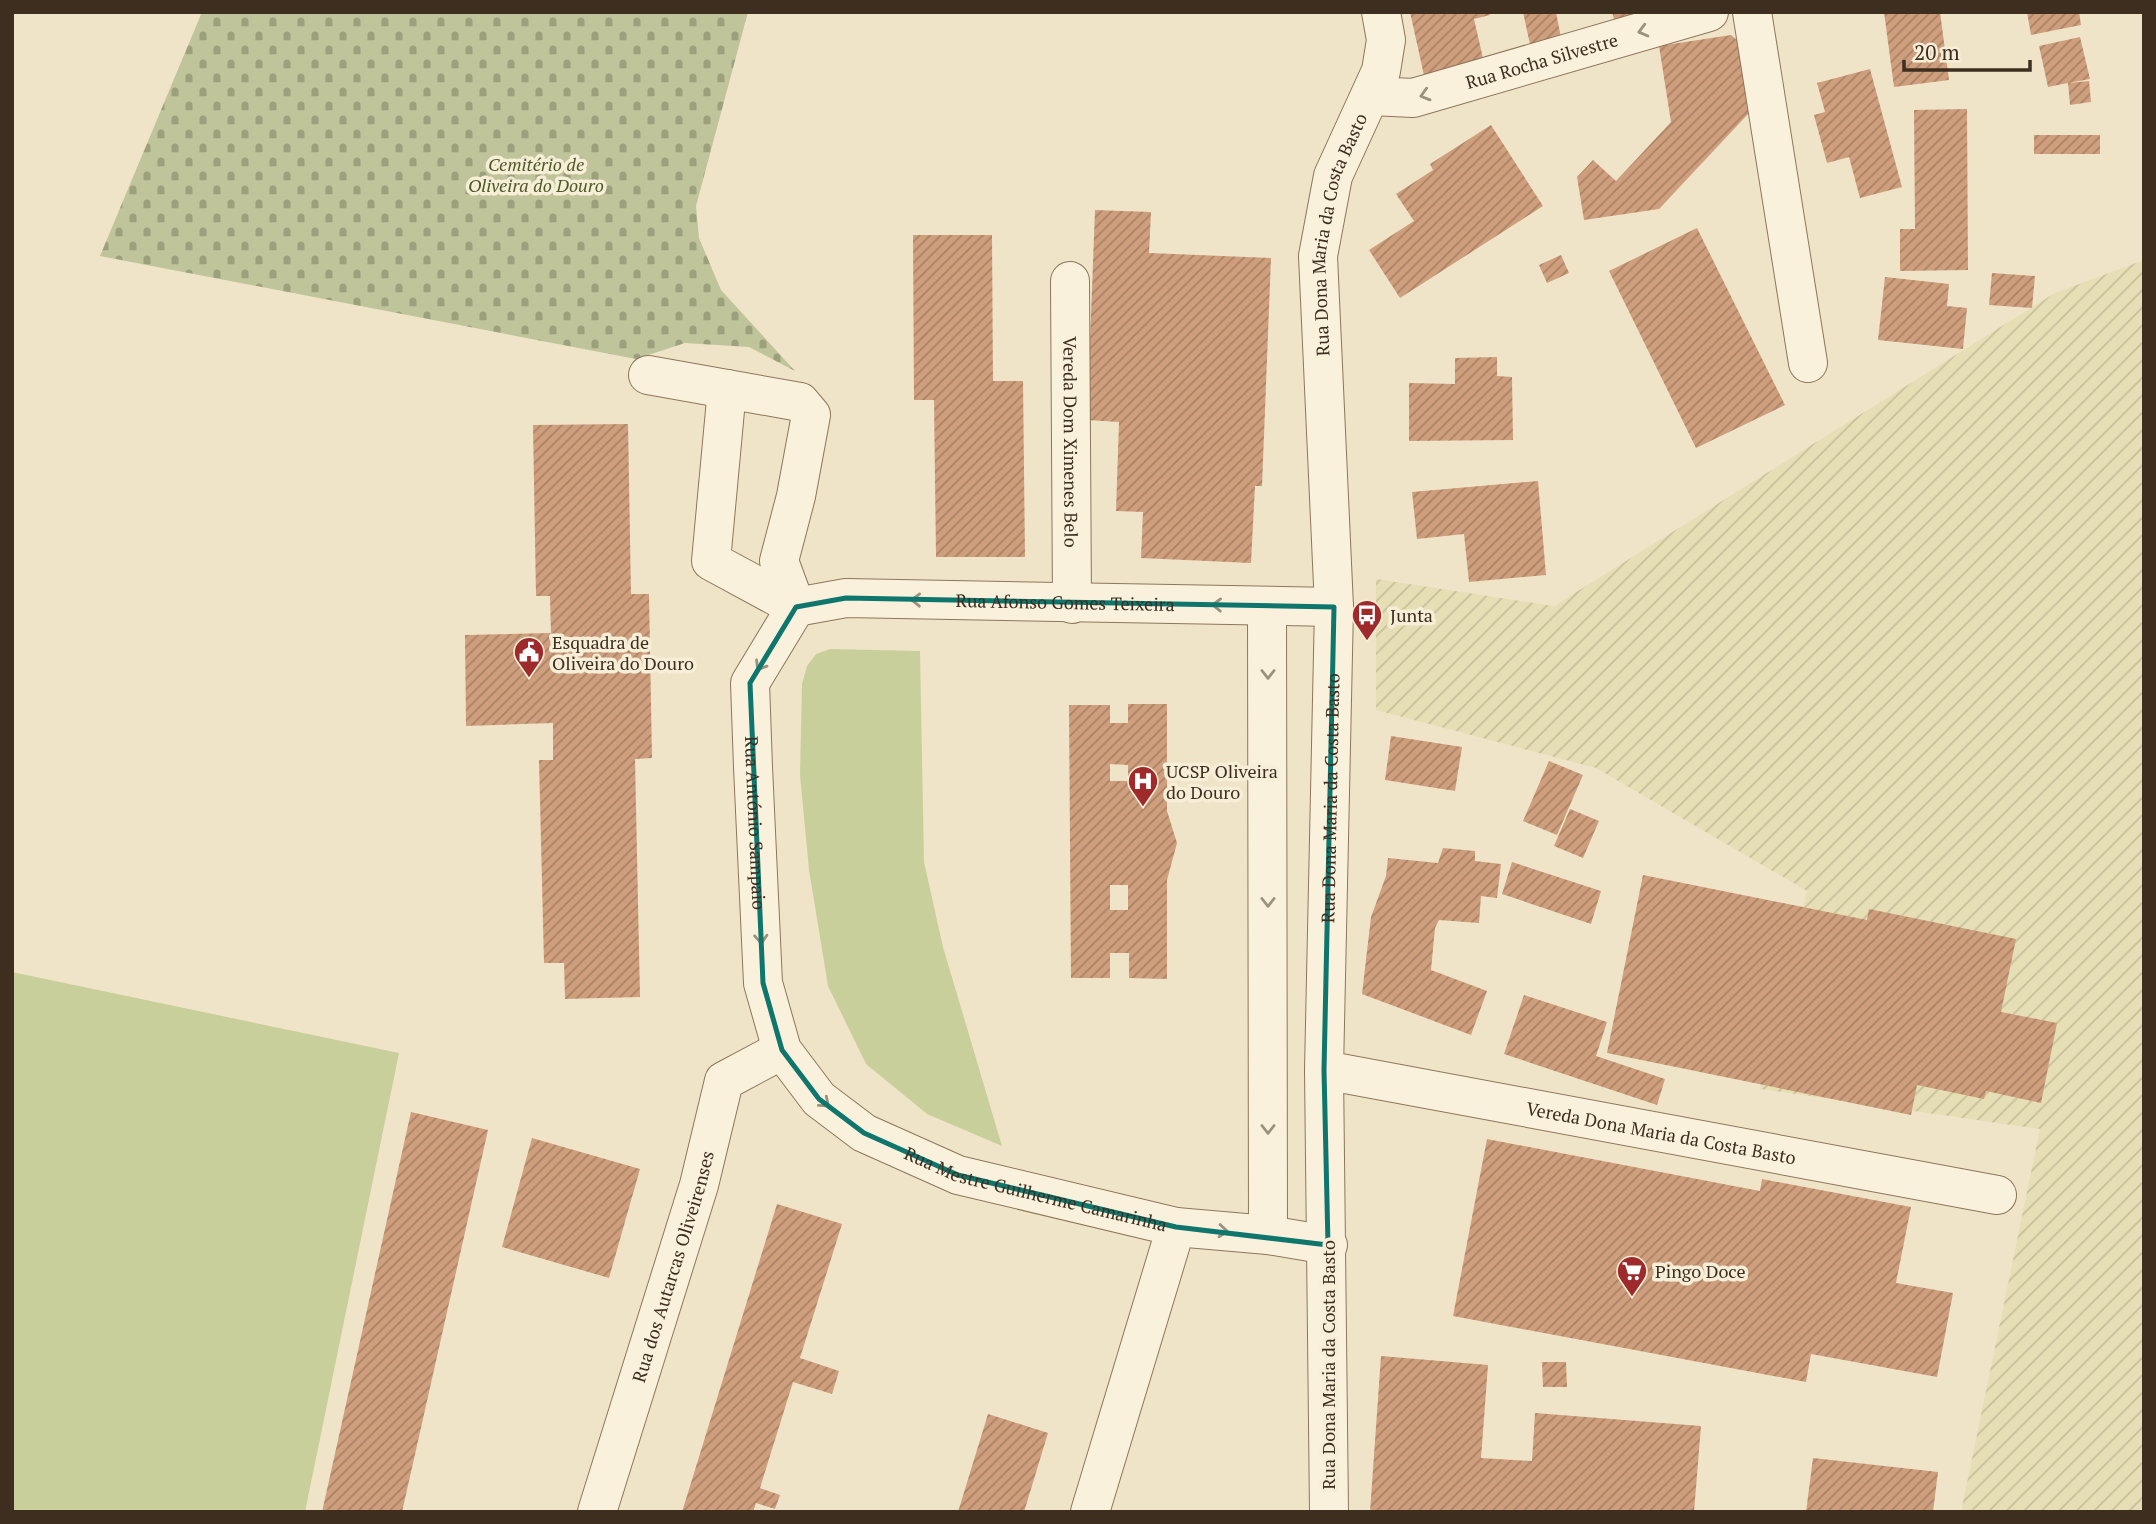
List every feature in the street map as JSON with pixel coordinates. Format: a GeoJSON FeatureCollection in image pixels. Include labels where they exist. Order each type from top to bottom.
{"type":"FeatureCollection","features":[{"type":"Feature","properties":{"kind":"street","name":"Rua Dona Maria da Costa Basto"},"geometry":{"type":"LineString","coordinates":[[1329,1512],[1324,1070],[1334,607],[1318,256],[1333,176],[1372,96],[1381,71],[1386,40],[1381,12]]}},
{"type":"Feature","properties":{"kind":"street"},"geometry":{"type":"LineString","coordinates":[[1752,12],[1808,363]]}},
{"type":"Feature","properties":{"kind":"street","name":"Rua Rocha Silvestre"},"geometry":{"type":"LineString","coordinates":[[1372,96],[1413,98],[1695,14]]}},
{"type":"Feature","properties":{"kind":"street","name":"Vereda Dom Ximenes Belo"},"geometry":{"type":"LineString","coordinates":[[1070,281],[1072,604]]}},
{"type":"Feature","properties":{"kind":"street"},"geometry":{"type":"LineString","coordinates":[[648,375],[800,402],[811,415],[796,496],[779,561],[796,607]]}},
{"type":"Feature","properties":{"kind":"street"},"geometry":{"type":"LineString","coordinates":[[727,389],[710,561],[796,607]]}},
{"type":"Feature","properties":{"kind":"street","name":"Rua Afonso Gomes Teixeira"},"geometry":{"type":"LineString","coordinates":[[796,607],[846,598],[1334,607]]}},
{"type":"Feature","properties":{"kind":"street"},"geometry":{"type":"LineString","coordinates":[[1267,606],[1268,1235]]}},
{"type":"Feature","properties":{"kind":"street","name":"Rua António Sampaio"},"geometry":{"type":"LineString","coordinates":[[782,1050],[763,983],[750,683],[796,607]]}},
{"type":"Feature","properties":{"kind":"street","name":"Rua Mestre Guilherme Camarinha"},"geometry":{"type":"LineString","coordinates":[[782,1050],[819,1099],[864,1133],[958,1175],[1176,1227],[1268,1235],[1328,1245]]}},
{"type":"Feature","properties":{"kind":"street","name":"Rua dos Autarcas Oliveirenses"},"geometry":{"type":"LineString","coordinates":[[597,1512],[699,1185],[724,1081],[782,1050]]}},
{"type":"Feature","properties":{"kind":"street","name":"Vereda Dona Maria da Costa Basto"},"geometry":{"type":"LineString","coordinates":[[1324,1070],[1997,1195]]}},
{"type":"Feature","properties":{"kind":"street"},"geometry":{"type":"LineString","coordinates":[[1090,1512],[1176,1227]]}},
{"type":"Feature","properties":{"kind":"highlighted area"},"geometry":{"type":"Polygon","coordinates":[[[846,598],[1334,607],[1324,1070],[1328,1245],[1176,1227],[958,1175],[864,1133],[819,1099],[782,1050],[763,983],[750,683],[796,607],[846,598]]]}},
{"type":"Feature","properties":{"kind":"shaded area"},"geometry":{"type":"Polygon","coordinates":[[[2144,260],[2144,1512],[1961,1512],[2040,1129],[1760,1089],[1807,891],[1596,768],[1376,710],[1376,579],[1554,606],[2055,293],[2144,260]]]}},
{"type":"Feature","properties":{"kind":"green space","name":"Cemitério de Oliveira do Douro"},"geometry":{"type":"Polygon","coordinates":[[[202,12],[748,12],[696,206],[699,238],[721,290],[795,371],[749,347],[685,343],[636,359],[100,256],[202,12]]]}},
{"type":"Feature","properties":{"kind":"green space"},"geometry":{"type":"Polygon","coordinates":[[[830,649],[920,651],[924,862],[943,947],[1002,1146],[927,1114],[866,1064],[828,986],[809,870],[800,775],[802,684],[807,666],[816,654],[830,649]]]}},
{"type":"Feature","properties":{"kind":"green space"},"geometry":{"type":"Polygon","coordinates":[[[12,972],[399,1053],[305,1512],[12,1512],[12,972]]]}},
{"type":"Feature","properties":{"kind":"building"},"geometry":{"type":"Polygon","coordinates":[[[1410,12],[1489,12],[1490,15],[1474,19],[1485,67],[1425,80],[1410,12]]]}},
{"type":"Feature","properties":{"kind":"building"},"geometry":{"type":"Polygon","coordinates":[[[1523,12],[1556,12],[1562,43],[1531,49],[1523,12]]]}},
{"type":"Feature","properties":{"kind":"building"},"geometry":{"type":"Polygon","coordinates":[[[1612,12],[1663,12],[1616,26],[1612,12]]]}},
{"type":"Feature","properties":{"kind":"building"},"geometry":{"type":"Polygon","coordinates":[[[1884,12],[1940,12],[1949,80],[1894,87],[1884,12]]]}},
{"type":"Feature","properties":{"kind":"building"},"geometry":{"type":"Polygon","coordinates":[[[2027,12],[2079,12],[2081,25],[2031,35],[2027,12]]]}},
{"type":"Feature","properties":{"kind":"building"},"geometry":{"type":"Polygon","coordinates":[[[1731,35],[1737,40],[1749,113],[1659,209],[1584,220],[1577,177],[1593,160],[1616,181],[1671,122],[1659,46],[1731,35]]]}},
{"type":"Feature","properties":{"kind":"building"},"geometry":{"type":"Polygon","coordinates":[[[2080,37],[2090,79],[2048,87],[2039,46],[2080,37]]]}},
{"type":"Feature","properties":{"kind":"building"},"geometry":{"type":"Polygon","coordinates":[[[1870,69],[1902,187],[1860,198],[1849,157],[1827,163],[1814,115],[1825,112],[1817,83],[1870,69]]]}},
{"type":"Feature","properties":{"kind":"building"},"geometry":{"type":"Polygon","coordinates":[[[2089,81],[2091,102],[2070,105],[2068,83],[2089,81]]]}},
{"type":"Feature","properties":{"kind":"building"},"geometry":{"type":"Polygon","coordinates":[[[1967,109],[1968,270],[1900,271],[1900,229],[1915,229],[1914,110],[1967,109]]]}},
{"type":"Feature","properties":{"kind":"building"},"geometry":{"type":"Polygon","coordinates":[[[1491,125],[1543,206],[1400,298],[1369,250],[1414,221],[1396,194],[1433,170],[1430,164],[1491,125]]]}},
{"type":"Feature","properties":{"kind":"building"},"geometry":{"type":"Polygon","coordinates":[[[2034,135],[2100,135],[2100,154],[2034,154],[2034,135]]]}},
{"type":"Feature","properties":{"kind":"building"},"geometry":{"type":"Polygon","coordinates":[[[1095,210],[1151,212],[1149,253],[1271,258],[1262,486],[1255,486],[1251,563],[1141,558],[1143,512],[1116,511],[1119,422],[1087,420],[1095,210]]]}},
{"type":"Feature","properties":{"kind":"building"},"geometry":{"type":"Polygon","coordinates":[[[1697,228],[1785,405],[1696,448],[1609,271],[1697,228]]]}},
{"type":"Feature","properties":{"kind":"building"},"geometry":{"type":"Polygon","coordinates":[[[913,235],[992,235],[993,381],[1023,381],[1025,557],[936,557],[934,400],[914,400],[913,235]]]}},
{"type":"Feature","properties":{"kind":"building"},"geometry":{"type":"Polygon","coordinates":[[[1561,255],[1569,273],[1547,283],[1539,265],[1561,255]]]}},
{"type":"Feature","properties":{"kind":"building"},"geometry":{"type":"Polygon","coordinates":[[[1992,273],[2035,276],[2032,308],[1989,305],[1992,273]]]}},
{"type":"Feature","properties":{"kind":"building"},"geometry":{"type":"Polygon","coordinates":[[[1885,277],[1949,284],[1947,306],[1967,308],[1963,349],[1878,340],[1885,277]]]}},
{"type":"Feature","properties":{"kind":"building"},"geometry":{"type":"Polygon","coordinates":[[[1497,357],[1497,376],[1512,377],[1513,440],[1409,441],[1409,383],[1455,384],[1455,358],[1497,357]]]}},
{"type":"Feature","properties":{"kind":"building"},"geometry":{"type":"Polygon","coordinates":[[[628,424],[631,594],[649,594],[652,758],[635,759],[640,997],[565,999],[564,963],[544,963],[539,760],[553,760],[553,723],[466,726],[465,635],[551,633],[550,596],[536,596],[533,425],[628,424]]]}},
{"type":"Feature","properties":{"kind":"building"},"geometry":{"type":"Polygon","coordinates":[[[1538,481],[1546,575],[1469,582],[1464,534],[1417,539],[1412,492],[1538,481]]]}},
{"type":"Feature","properties":{"kind":"building"},"geometry":{"type":"Polygon","coordinates":[[[1128,704],[1167,704],[1167,811],[1177,843],[1167,880],[1167,979],[1129,978],[1129,953],[1110,953],[1110,978],[1071,978],[1069,705],[1110,705],[1110,723],[1128,723],[1128,704]],[[1110,764],[1110,781],[1128,781],[1128,765],[1110,764]],[[1110,885],[1110,910],[1128,910],[1128,885],[1110,885]]]}},
{"type":"Feature","properties":{"kind":"building"},"geometry":{"type":"Polygon","coordinates":[[[1391,736],[1462,747],[1455,791],[1385,780],[1391,736]]]}},
{"type":"Feature","properties":{"kind":"building"},"geometry":{"type":"Polygon","coordinates":[[[1549,761],[1583,775],[1557,835],[1523,821],[1549,761]]]}},
{"type":"Feature","properties":{"kind":"building"},"geometry":{"type":"Polygon","coordinates":[[[1570,809],[1599,821],[1583,858],[1554,846],[1570,809]]]}},
{"type":"Feature","properties":{"kind":"building"},"geometry":{"type":"Polygon","coordinates":[[[1443,848],[1475,851],[1475,861],[1501,864],[1497,898],[1481,896],[1479,923],[1439,920],[1435,928],[1431,970],[1487,991],[1471,1035],[1362,994],[1371,917],[1386,876],[1388,858],[1438,863],[1443,848]]]}},
{"type":"Feature","properties":{"kind":"building"},"geometry":{"type":"Polygon","coordinates":[[[1512,862],[1601,891],[1591,924],[1502,894],[1512,862]]]}},
{"type":"Feature","properties":{"kind":"building"},"geometry":{"type":"Polygon","coordinates":[[[1643,875],[1867,920],[1869,909],[2016,939],[2001,1012],[2057,1023],[2041,1103],[1986,1091],[1984,1099],[1917,1085],[1911,1115],[1607,1053],[1643,875]]]}},
{"type":"Feature","properties":{"kind":"building"},"geometry":{"type":"Polygon","coordinates":[[[1524,995],[1607,1022],[1596,1056],[1665,1079],[1657,1105],[1504,1054],[1524,995]]]}},
{"type":"Feature","properties":{"kind":"building"},"geometry":{"type":"Polygon","coordinates":[[[411,1112],[488,1130],[402,1512],[322,1512],[411,1112]]]}},
{"type":"Feature","properties":{"kind":"building"},"geometry":{"type":"Polygon","coordinates":[[[532,1138],[640,1169],[609,1278],[502,1247],[532,1138]]]}},
{"type":"Feature","properties":{"kind":"building"},"geometry":{"type":"Polygon","coordinates":[[[1487,1139],[1760,1191],[1762,1179],[1911,1207],[1896,1283],[1953,1293],[1937,1377],[1811,1354],[1806,1382],[1453,1316],[1487,1139]]]}},
{"type":"Feature","properties":{"kind":"building"},"geometry":{"type":"Polygon","coordinates":[[[777,1204],[842,1224],[800,1358],[839,1371],[832,1394],[793,1382],[760,1488],[780,1495],[775,1509],[756,1503],[753,1512],[682,1512],[777,1204]]]}},
{"type":"Feature","properties":{"kind":"building"},"geometry":{"type":"Polygon","coordinates":[[[1381,1356],[1488,1365],[1481,1458],[1532,1461],[1535,1413],[1701,1426],[1694,1512],[1370,1512],[1381,1356]]]}},
{"type":"Feature","properties":{"kind":"building"},"geometry":{"type":"Polygon","coordinates":[[[1542,1362],[1566,1362],[1567,1387],[1543,1387],[1542,1362]]]}},
{"type":"Feature","properties":{"kind":"building"},"geometry":{"type":"Polygon","coordinates":[[[988,1414],[1048,1433],[1024,1512],[958,1512],[988,1414]]]}},
{"type":"Feature","properties":{"kind":"building"},"geometry":{"type":"Polygon","coordinates":[[[1813,1458],[1938,1472],[1933,1512],[1806,1512],[1813,1458]]]}},
{"type":"Feature","properties":{"kind":"place","name":"Junta"},"geometry":{"type":"Point","coordinates":[1367,642]}},
{"type":"Feature","properties":{"kind":"place","name":"Esquadra de Oliveira do Douro"},"geometry":{"type":"Point","coordinates":[529,679]}},
{"type":"Feature","properties":{"kind":"place","name":"UCSP Oliveira do Douro"},"geometry":{"type":"Point","coordinates":[1143,808]}},
{"type":"Feature","properties":{"kind":"place","name":"Pingo Doce"},"geometry":{"type":"Point","coordinates":[1632,1298]}}]}
